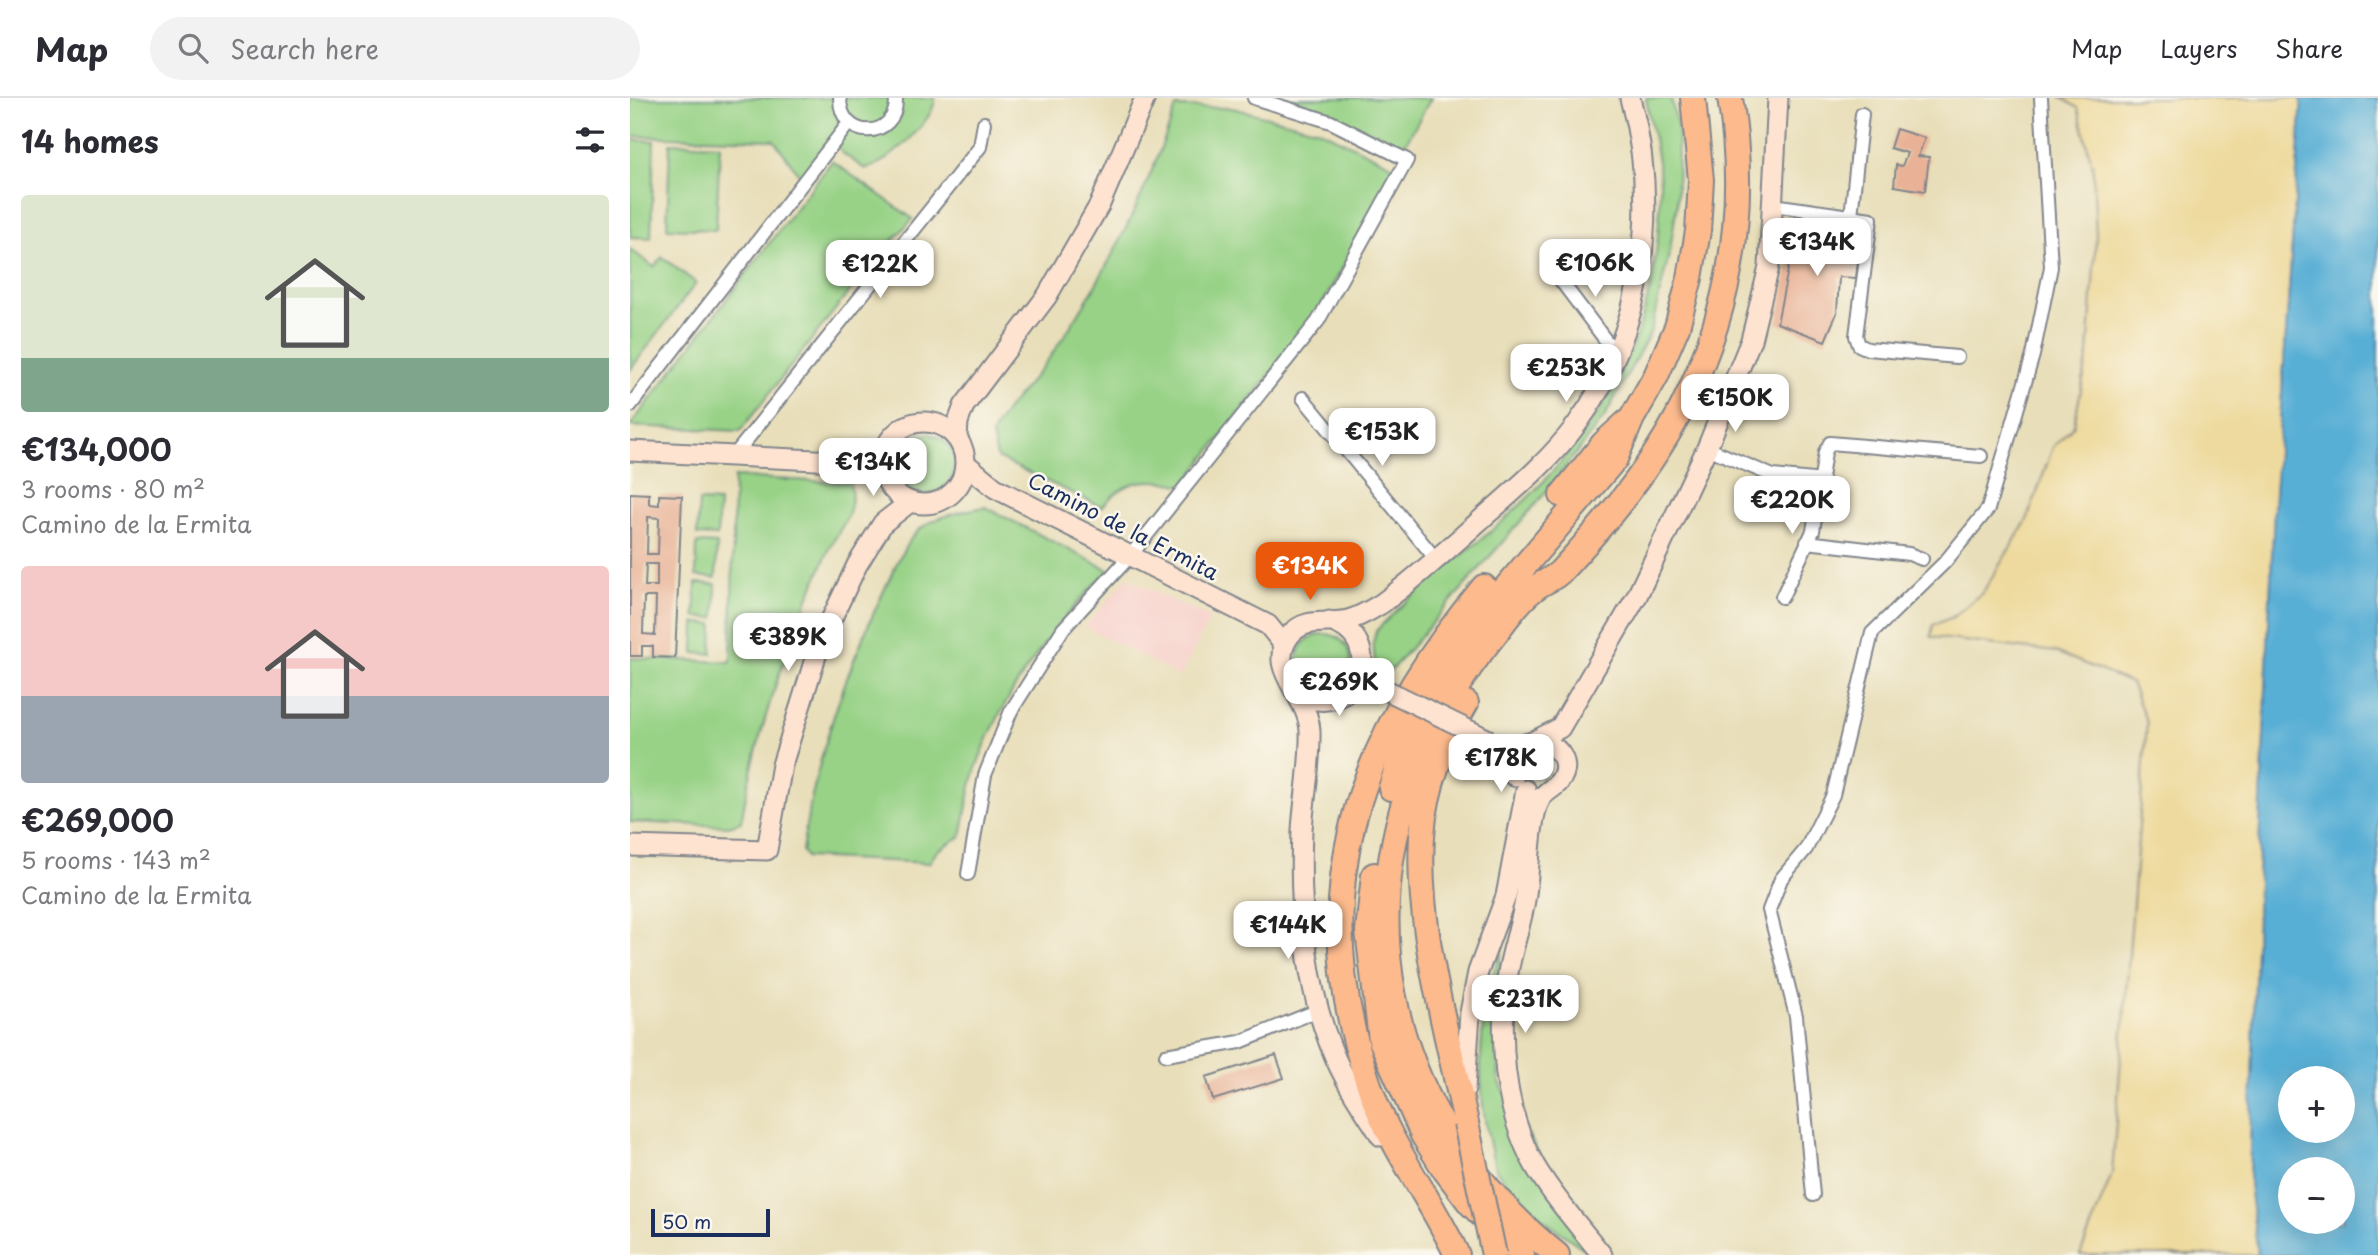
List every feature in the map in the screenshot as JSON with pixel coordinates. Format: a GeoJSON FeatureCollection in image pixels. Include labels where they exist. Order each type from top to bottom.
{"type":"FeatureCollection","features":[{"type":"Feature","properties":{"kind":"highway"},"geometry":{"type":"LineString","coordinates":[[1522,1255],[1470,1203],[1445,1170],[1423,1135],[1381,1040],[1368,931],[1378,835],[1407,734],[1438,676],[1477,622],[1615,459],[1632,418],[1662,363],[1677,327],[1690,278],[1698,231],[1701,180],[1693,98]]}},
{"type":"Feature","properties":{"kind":"highway"},"geometry":{"type":"LineString","coordinates":[[1494,1255],[1429,941],[1423,892],[1424,818],[1445,745],[1479,680],[1548,596],[1558,575],[1660,446],[1682,408],[1710,343],[1722,309],[1738,215],[1738,158],[1730,98]]}},
{"type":"Feature","properties":{"kind":"highway"},"geometry":{"type":"LineString","coordinates":[[1457,1255],[1444,1226],[1413,1176],[1372,1093],[1354,1038],[1343,978],[1340,897],[1355,813],[1372,761],[1393,715],[1460,617],[1604,443],[1632,418]]}},
{"type":"Feature","properties":{"kind":"highway"},"geometry":{"type":"LineString","coordinates":[[1558,575],[1533,589],[1493,635],[1455,688],[1426,738],[1408,785],[1394,837],[1387,928],[1392,981],[1402,1034],[1439,1122],[1482,1184],[1527,1230],[1558,1255]]}},
{"type":"Feature","properties":{"kind":"street"},"geometry":{"type":"LineString","coordinates":[[840,98],[841,108],[849,123],[865,131],[882,127],[894,114],[896,98]]}},
{"type":"Feature","properties":{"kind":"street"},"geometry":{"type":"LineString","coordinates":[[630,451],[857,462],[884,450],[902,428],[954,416],[1047,296],[1100,204],[1145,98]]}},
{"type":"Feature","properties":{"kind":"street"},"geometry":{"type":"LineString","coordinates":[[968,874],[985,775],[1011,712],[1063,629],[1131,555],[1318,321],[1407,160],[1331,122],[1254,98]]}},
{"type":"Feature","properties":{"kind":"street"},"geometry":{"type":"LineString","coordinates":[[1283,649],[1289,637],[1301,626],[1347,620],[1364,614],[1435,558],[1554,452],[1578,422],[1616,354],[1639,275],[1646,208],[1645,172],[1630,98]]}},
{"type":"Feature","properties":{"kind":"street"},"geometry":{"type":"LineString","coordinates":[[1602,1255],[1548,1187],[1534,1164],[1514,1110],[1505,1070],[1504,1004],[1508,974],[1525,901],[1536,809],[1549,790],[1558,784],[1564,772],[1560,728],[1637,596],[1707,448],[1751,340],[1769,267],[1778,98]]}},
{"type":"Feature","properties":{"kind":"street"},"geometry":{"type":"LineString","coordinates":[[1813,1195],[1796,1016],[1769,910],[1781,879],[1806,849],[1833,795],[1872,633],[1945,562],[1988,509],[2033,355],[2052,267],[2041,98]]}},
{"type":"Feature","properties":{"kind":"street"},"geometry":{"type":"LineString","coordinates":[[1851,216],[1862,114]]}},
{"type":"Feature","properties":{"kind":"street"},"geometry":{"type":"LineString","coordinates":[[630,406],[849,123]]}},
{"type":"Feature","properties":{"kind":"street"},"geometry":{"type":"LineString","coordinates":[[733,457],[980,147],[984,123]]}},
{"type":"Feature","properties":{"kind":"street"},"geometry":{"type":"LineString","coordinates":[[1773,205],[1871,219],[1856,341],[1864,348],[1957,357]]}},
{"type":"Feature","properties":{"kind":"street"},"geometry":{"type":"LineString","coordinates":[[1549,265],[1616,354]]}},
{"type":"Feature","properties":{"kind":"street"},"geometry":{"type":"LineString","coordinates":[[1303,398],[1435,558]]}},
{"type":"Feature","properties":{"kind":"street"},"geometry":{"type":"LineString","coordinates":[[630,846],[767,850],[782,765],[820,643],[857,565],[883,523],[911,502],[936,503],[945,499],[959,485],[965,463],[957,438],[959,416],[964,406]]}},
{"type":"Feature","properties":{"kind":"street"},"geometry":{"type":"LineString","coordinates":[[932,423],[957,438]]}},
{"type":"Feature","properties":{"kind":"street"},"geometry":{"type":"LineString","coordinates":[[1782,597],[1816,520],[1828,445],[1834,442],[1982,456]]}},
{"type":"Feature","properties":{"kind":"street"},"geometry":{"type":"LineString","coordinates":[[1707,448],[1773,476],[1823,481]]}},
{"type":"Feature","properties":{"kind":"street"},"geometry":{"type":"LineString","coordinates":[[883,523],[887,480],[884,450]]}},
{"type":"Feature","properties":{"kind":"street"},"geometry":{"type":"LineString","coordinates":[[857,462],[887,480],[911,502]]}},
{"type":"Feature","properties":{"kind":"street","name":"Camino de la Ermita"},"geometry":{"type":"LineString","coordinates":[[965,463],[995,488],[1268,625],[1301,626]]}},
{"type":"Feature","properties":{"kind":"street","name":"Camino de la Ermita"},"geometry":{"type":"LineString","coordinates":[[959,485],[995,488]]}},
{"type":"Feature","properties":{"kind":"street"},"geometry":{"type":"LineString","coordinates":[[1807,542],[1909,554],[1922,559]]}},
{"type":"Feature","properties":{"kind":"street"},"geometry":{"type":"LineString","coordinates":[[1298,693],[1315,700],[1335,699],[1351,688],[1359,677],[1362,662],[1359,643],[1346,629],[1328,621]]}},
{"type":"Feature","properties":{"kind":"street"},"geometry":{"type":"LineString","coordinates":[[1268,625],[1281,640],[1286,678],[1298,693],[1308,713],[1310,734],[1302,830],[1303,916],[1319,1010],[1332,1051],[1350,1088],[1399,1166],[1413,1176]]}},
{"type":"Feature","properties":{"kind":"street"},"geometry":{"type":"LineString","coordinates":[[1359,677],[1493,742],[1550,744],[1561,756]]}},
{"type":"Feature","properties":{"kind":"street"},"geometry":{"type":"LineString","coordinates":[[1512,771],[1515,755],[1530,743],[1560,728]]}},
{"type":"Feature","properties":{"kind":"street"},"geometry":{"type":"LineString","coordinates":[[1493,742],[1519,785],[1534,793],[1549,790]]}},
{"type":"Feature","properties":{"kind":"street"},"geometry":{"type":"LineString","coordinates":[[1466,1123],[1465,1071],[1470,1013],[1478,972],[1506,896],[1526,790]]}},
{"type":"Feature","properties":{"kind":"street"},"geometry":{"type":"LineString","coordinates":[[1166,1055],[1240,1042],[1319,1010]]}},
{"type":"Feature","properties":{"kind":"shaded area"},"geometry":{"type":"Polygon","coordinates":[[[1127,578],[1210,618],[1180,677],[1085,627],[1127,578]]]}},
{"type":"Feature","properties":{"kind":"green space"},"geometry":{"type":"Polygon","coordinates":[[[630,98],[935,98],[935,101],[916,132],[885,160],[865,169],[841,152],[837,143],[803,180],[774,140],[630,136],[630,98]]]}},
{"type":"Feature","properties":{"kind":"green space"},"geometry":{"type":"Polygon","coordinates":[[[1286,98],[1431,98],[1402,150],[1316,107],[1286,98]]]}},
{"type":"Feature","properties":{"kind":"green space"},"geometry":{"type":"Polygon","coordinates":[[[1646,98],[1671,98],[1678,130],[1677,204],[1670,250],[1651,331],[1605,416],[1540,499],[1386,676],[1376,671],[1373,643],[1376,631],[1422,588],[1504,520],[1541,484],[1573,447],[1600,409],[1622,369],[1639,327],[1651,282],[1658,234],[1660,182],[1646,98]]]}},
{"type":"Feature","properties":{"kind":"green space"},"geometry":{"type":"Polygon","coordinates":[[[1176,107],[1232,108],[1320,130],[1398,168],[1317,314],[1183,486],[1159,481],[1139,482],[1120,490],[1102,507],[997,458],[992,435],[1003,415],[1052,354],[1090,296],[1138,203],[1176,107]]]}},
{"type":"Feature","properties":{"kind":"green space"},"geometry":{"type":"Polygon","coordinates":[[[630,140],[654,141],[651,238],[630,237],[630,140]]]}},
{"type":"Feature","properties":{"kind":"green space"},"geometry":{"type":"Polygon","coordinates":[[[670,143],[720,145],[716,230],[667,228],[670,143]]]}},
{"type":"Feature","properties":{"kind":"green space"},"geometry":{"type":"Polygon","coordinates":[[[832,161],[913,219],[874,260],[740,431],[630,426],[832,161]]]}},
{"type":"Feature","properties":{"kind":"green space"},"geometry":{"type":"Polygon","coordinates":[[[630,249],[654,267],[662,257],[696,283],[630,370],[630,249]]]}},
{"type":"Feature","properties":{"kind":"green space"},"geometry":{"type":"Polygon","coordinates":[[[925,434],[946,443],[955,464],[946,485],[925,494],[904,485],[895,464],[904,443],[925,434]]]}},
{"type":"Feature","properties":{"kind":"green space"},"geometry":{"type":"Polygon","coordinates":[[[734,477],[850,483],[852,494],[849,512],[828,552],[776,684],[756,752],[741,822],[729,826],[630,822],[630,658],[731,662],[734,477]]]}},
{"type":"Feature","properties":{"kind":"green space"},"geometry":{"type":"Polygon","coordinates":[[[699,501],[719,502],[717,536],[697,535],[699,501]]]}},
{"type":"Feature","properties":{"kind":"green space"},"geometry":{"type":"Polygon","coordinates":[[[985,507],[1109,570],[1049,637],[1000,713],[976,768],[961,836],[937,851],[929,863],[806,857],[802,851],[808,817],[834,714],[872,616],[898,560],[912,537],[930,522],[962,511],[985,507]]]}},
{"type":"Feature","properties":{"kind":"green space"},"geometry":{"type":"Polygon","coordinates":[[[697,543],[717,544],[716,578],[696,576],[697,543]]]}},
{"type":"Feature","properties":{"kind":"green space"},"geometry":{"type":"Polygon","coordinates":[[[696,583],[716,584],[715,618],[695,617],[696,583]]]}},
{"type":"Feature","properties":{"kind":"green space"},"geometry":{"type":"Polygon","coordinates":[[[695,623],[713,624],[712,654],[694,653],[695,623]]]}},
{"type":"Feature","properties":{"kind":"green space"},"geometry":{"type":"Polygon","coordinates":[[[1324,634],[1343,642],[1351,661],[1343,680],[1324,688],[1305,680],[1297,661],[1305,642],[1324,634]]]}},
{"type":"Feature","properties":{"kind":"green space"},"geometry":{"type":"Polygon","coordinates":[[[1538,755],[1548,762],[1549,766],[1542,776],[1538,777],[1528,770],[1527,766],[1534,756],[1538,755]]]}},
{"type":"Feature","properties":{"kind":"green space"},"geometry":{"type":"Polygon","coordinates":[[[1502,949],[1495,1017],[1499,1081],[1594,1255],[1529,1207],[1506,1183],[1494,1165],[1482,1097],[1481,1046],[1488,996],[1502,949]]]}},
{"type":"Feature","properties":{"kind":"sand"},"geometry":{"type":"Polygon","coordinates":[[[2062,98],[2302,98],[2274,509],[2259,847],[2249,1184],[2258,1255],[2080,1255],[2112,1174],[2147,723],[2131,683],[2056,652],[1931,637],[1933,625],[1953,617],[1983,592],[2027,520],[2053,447],[2074,425],[2088,355],[2096,237],[2093,169],[2078,108],[2062,98]]]}},
{"type":"Feature","properties":{"kind":"water"},"geometry":{"type":"Polygon","coordinates":[[[2302,98],[2378,98],[2378,1255],[2258,1255],[2249,1184],[2259,847],[2274,509],[2302,98]]]}},
{"type":"Feature","properties":{"kind":"building"},"geometry":{"type":"Polygon","coordinates":[[[1896,129],[1925,138],[1918,156],[1929,157],[1925,191],[1894,186],[1896,165],[1902,166],[1907,153],[1890,148],[1896,129]]]}},
{"type":"Feature","properties":{"kind":"building"},"geometry":{"type":"Polygon","coordinates":[[[1792,223],[1861,234],[1856,278],[1839,277],[1837,313],[1825,341],[1777,323],[1791,255],[1792,223]]]}},
{"type":"Feature","properties":{"kind":"building"},"geometry":{"type":"Polygon","coordinates":[[[630,493],[649,494],[649,504],[659,505],[659,495],[682,496],[675,658],[653,657],[653,646],[642,646],[642,656],[630,656],[630,493]],[[648,517],[647,554],[658,554],[659,518],[648,517]],[[646,564],[645,586],[657,586],[657,564],[646,564]],[[644,597],[643,634],[655,635],[656,597],[644,597]]]}},
{"type":"Feature","properties":{"kind":"building"},"geometry":{"type":"Polygon","coordinates":[[[1276,1055],[1284,1078],[1213,1100],[1206,1077],[1276,1055]]]}}]}
